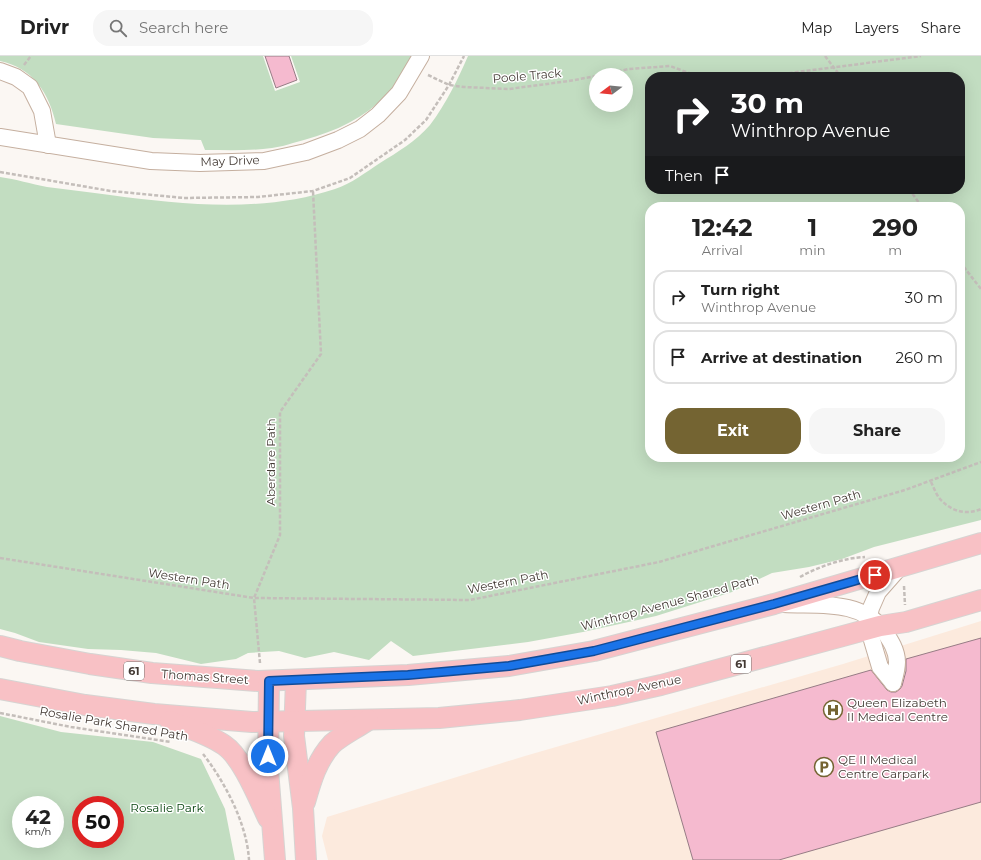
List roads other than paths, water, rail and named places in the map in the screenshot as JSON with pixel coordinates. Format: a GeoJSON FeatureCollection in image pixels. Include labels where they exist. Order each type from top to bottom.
{"type":"FeatureCollection","features":[{"type":"Feature","properties":{"kind":"main road","name":"61"},"geometry":{"type":"LineString","coordinates":[[265,670],[296,680],[408,675],[509,666],[594,651],[774,604],[902,574],[981,543]]}},
{"type":"Feature","properties":{"kind":"main road","name":"Winthrop Avenue"},"geometry":{"type":"LineString","coordinates":[[268,721],[439,718],[520,710],[612,696],[661,685],[878,629],[906,615],[981,600]]}},
{"type":"Feature","properties":{"kind":"main road","name":"Thomas Street"},"geometry":{"type":"LineString","coordinates":[[0,646],[90,664],[152,673],[258,681],[265,670]]}},
{"type":"Feature","properties":{"kind":"main road"},"geometry":{"type":"LineString","coordinates":[[265,670],[268,721],[268,769],[275,860]]}},
{"type":"Feature","properties":{"kind":"main road"},"geometry":{"type":"LineString","coordinates":[[296,680],[294,736],[303,808],[306,860]]}},
{"type":"Feature","properties":{"kind":"main road","name":"61"},"geometry":{"type":"LineString","coordinates":[[0,689],[85,705],[154,714],[252,722],[268,721]]}},
{"type":"Feature","properties":{"kind":"main road"},"geometry":{"type":"LineString","coordinates":[[154,714],[214,739],[225,746],[242,764],[272,825]]}},
{"type":"Feature","properties":{"kind":"main road"},"geometry":{"type":"LineString","coordinates":[[303,808],[313,774],[324,754],[333,743],[368,720]]}},
{"type":"Feature","properties":{"kind":"street","name":"May Drive"},"geometry":{"type":"LineString","coordinates":[[0,136],[150,161],[264,161],[306,152],[338,140],[360,129],[378,115],[399,93],[418,62]]}},
{"type":"Feature","properties":{"kind":"street"},"geometry":{"type":"LineString","coordinates":[[0,71],[16,77],[30,87],[42,110],[48,145]]}},
{"type":"Feature","properties":{"kind":"street"},"geometry":{"type":"LineString","coordinates":[[878,629],[871,608],[878,592],[902,574]]}},
{"type":"Feature","properties":{"kind":"street"},"geometry":{"type":"LineString","coordinates":[[774,604],[845,607],[857,610],[878,629]]}},
{"type":"Feature","properties":{"kind":"place","name":"Queen Elizabeth II Medical Centre"},"geometry":{"type":"Point","coordinates":[833,710]}},
{"type":"Feature","properties":{"kind":"place","name":"QE II Medical Centre Carpark"},"geometry":{"type":"Point","coordinates":[824,767]}},
{"type":"Feature","properties":{"kind":"park label","name":"Rosalie Park"},"geometry":{"type":"Point","coordinates":[167,808]}}]}
